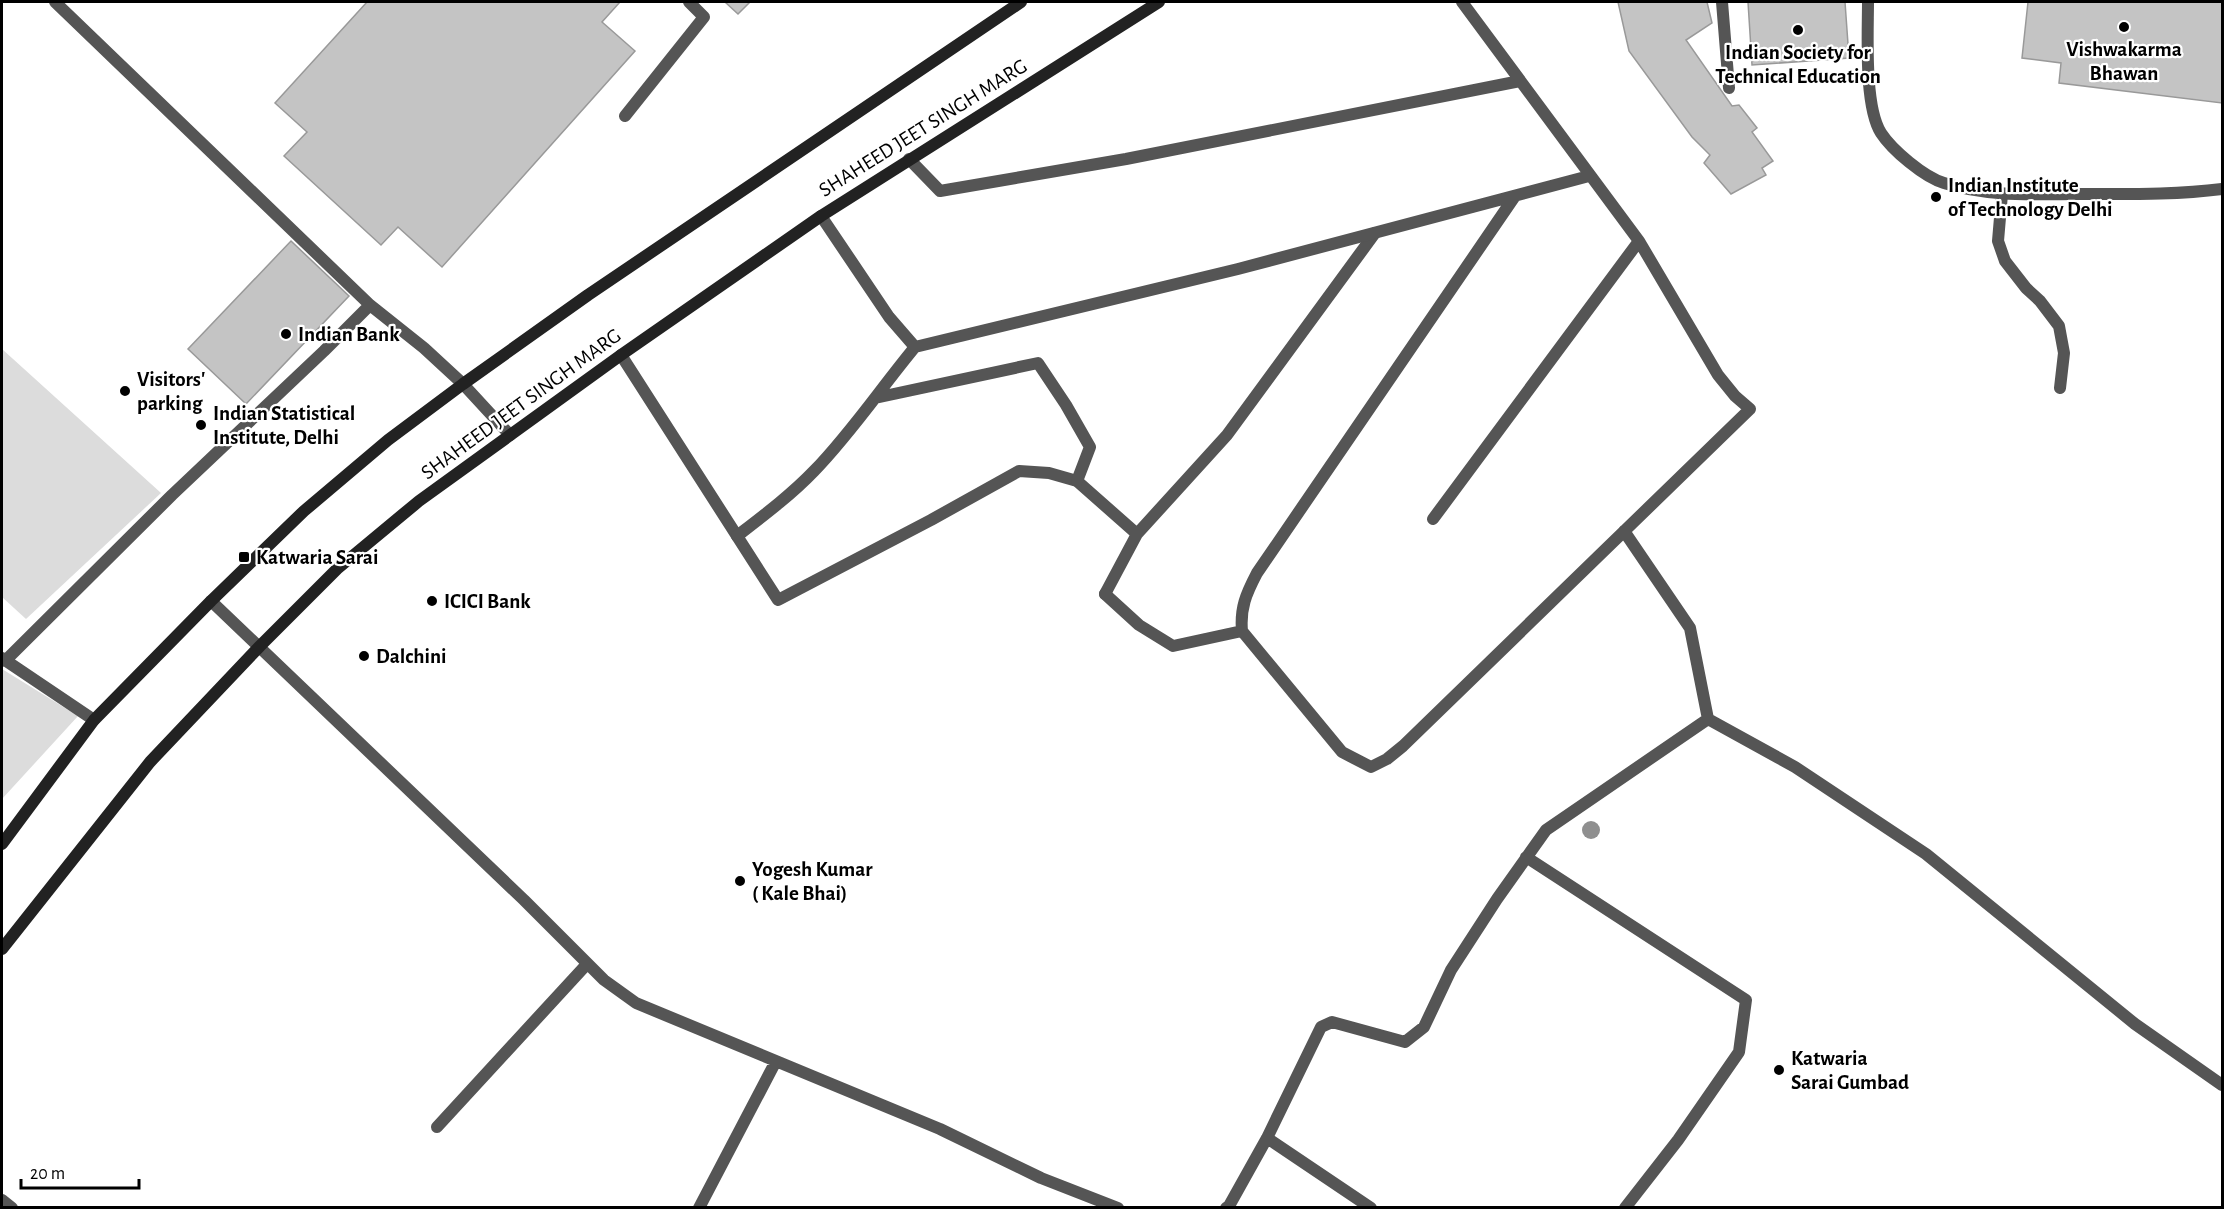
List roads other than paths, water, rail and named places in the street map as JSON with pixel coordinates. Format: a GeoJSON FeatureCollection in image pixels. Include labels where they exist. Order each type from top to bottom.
{"type":"FeatureCollection","features":[{"type":"Feature","properties":{"kind":"main road"},"geometry":{"type":"LineString","coordinates":[[2,844],[94,720],[211,601],[304,511],[388,440],[588,296],[1021,2]]}},
{"type":"Feature","properties":{"kind":"main road","name":"SHAHEED JEET SINGH MARG"},"geometry":{"type":"LineString","coordinates":[[2,949],[150,762],[337,569],[419,501],[621,355],[821,216],[1159,2]]}},
{"type":"Feature","properties":{"kind":"street"},"geometry":{"type":"LineString","coordinates":[[55,2],[370,304],[424,348],[463,384],[510,435]]}},
{"type":"Feature","properties":{"kind":"street"},"geometry":{"type":"LineString","coordinates":[[625,116],[704,17],[689,2]]}},
{"type":"Feature","properties":{"kind":"street"},"geometry":{"type":"LineString","coordinates":[[1462,2],[1638,241],[1718,375],[1735,396],[1750,409],[1403,746],[1387,759],[1371,767],[1342,752],[1242,631],[1240,614],[1248,590],[1257,573],[1515,196]]}},
{"type":"Feature","properties":{"kind":"street"},"geometry":{"type":"LineString","coordinates":[[1722,2],[1729,88]]}},
{"type":"Feature","properties":{"kind":"street"},"geometry":{"type":"LineString","coordinates":[[1868,2],[1870,92],[1880,132],[1914,167],[1943,183],[2002,194],[2184,194],[2223,189]]}},
{"type":"Feature","properties":{"kind":"street"},"geometry":{"type":"LineString","coordinates":[[909,159],[940,191],[1126,159],[1520,81]]}},
{"type":"Feature","properties":{"kind":"street"},"geometry":{"type":"LineString","coordinates":[[737,536],[813,472],[859,420],[915,347],[1238,270],[1589,176]]}},
{"type":"Feature","properties":{"kind":"street"},"geometry":{"type":"LineString","coordinates":[[2002,194],[1998,240],[2005,261],[2059,326],[2064,352],[2060,388]]}},
{"type":"Feature","properties":{"kind":"street"},"geometry":{"type":"LineString","coordinates":[[821,216],[878,302],[915,347]]}},
{"type":"Feature","properties":{"kind":"street"},"geometry":{"type":"LineString","coordinates":[[1242,631],[1173,646],[1139,625],[1105,594],[1137,534],[1227,435],[1375,233]]}},
{"type":"Feature","properties":{"kind":"street"},"geometry":{"type":"LineString","coordinates":[[1433,519],[1638,241]]}},
{"type":"Feature","properties":{"kind":"street"},"geometry":{"type":"LineString","coordinates":[[94,720],[3,660],[370,304]]}},
{"type":"Feature","properties":{"kind":"street"},"geometry":{"type":"LineString","coordinates":[[621,355],[778,600],[1019,471],[1049,473],[1077,481],[1137,534]]}},
{"type":"Feature","properties":{"kind":"street"},"geometry":{"type":"LineString","coordinates":[[875,398],[1038,363],[1090,447],[1077,481]]}},
{"type":"Feature","properties":{"kind":"street"},"geometry":{"type":"LineString","coordinates":[[1624,531],[1690,628],[1708,719],[1795,767],[1926,854],[2135,1024],[2223,1085]]}},
{"type":"Feature","properties":{"kind":"street"},"geometry":{"type":"LineString","coordinates":[[211,601],[524,900],[587,964],[604,980],[636,1003],[940,1129],[1041,1178],[1118,1208]]}},
{"type":"Feature","properties":{"kind":"street"},"geometry":{"type":"LineString","coordinates":[[1226,1208],[1267,1138],[1321,1027],[1332,1022],[1405,1042],[1424,1028],[1451,970],[1546,830],[1708,719]]}},
{"type":"Feature","properties":{"kind":"street"},"geometry":{"type":"LineString","coordinates":[[1526,857],[1746,1000],[1739,1052],[1678,1140],[1625,1208]]}},
{"type":"Feature","properties":{"kind":"street"},"geometry":{"type":"LineString","coordinates":[[437,1127],[587,964]]}},
{"type":"Feature","properties":{"kind":"street"},"geometry":{"type":"LineString","coordinates":[[699,1208],[776,1061]]}},
{"type":"Feature","properties":{"kind":"street"},"geometry":{"type":"LineString","coordinates":[[1267,1138],[1371,1208]]}},
{"type":"Feature","properties":{"kind":"street"},"geometry":{"type":"LineString","coordinates":[[2,1200],[12,1208]]}},
{"type":"Feature","properties":{"kind":"place","name":"Vishwakarma Bhawan"},"geometry":{"type":"Point","coordinates":[2124,27]}},
{"type":"Feature","properties":{"kind":"place","name":"Indian Society for Technical Education"},"geometry":{"type":"Point","coordinates":[1798,30]}},
{"type":"Feature","properties":{"kind":"place","name":"Indian Institute of Technology Delhi"},"geometry":{"type":"Point","coordinates":[1936,197]}},
{"type":"Feature","properties":{"kind":"place","name":"Indian Bank"},"geometry":{"type":"Point","coordinates":[286,334]}},
{"type":"Feature","properties":{"kind":"place","name":"Visitors' parking"},"geometry":{"type":"Point","coordinates":[125,391]}},
{"type":"Feature","properties":{"kind":"place","name":"Indian Statistical Institute, Delhi"},"geometry":{"type":"Point","coordinates":[201,425]}},
{"type":"Feature","properties":{"kind":"place","name":"Katwaria Sarai"},"geometry":{"type":"Point","coordinates":[244,557]}},
{"type":"Feature","properties":{"kind":"place","name":"ICICI Bank"},"geometry":{"type":"Point","coordinates":[432,601]}},
{"type":"Feature","properties":{"kind":"place","name":"Dalchini"},"geometry":{"type":"Point","coordinates":[364,656]}},
{"type":"Feature","properties":{"kind":"place","name":"Yogesh Kumar ( Kale Bhai)"},"geometry":{"type":"Point","coordinates":[740,881]}},
{"type":"Feature","properties":{"kind":"place","name":"Katwaria Sarai Gumbad"},"geometry":{"type":"Point","coordinates":[1779,1070]}}]}
